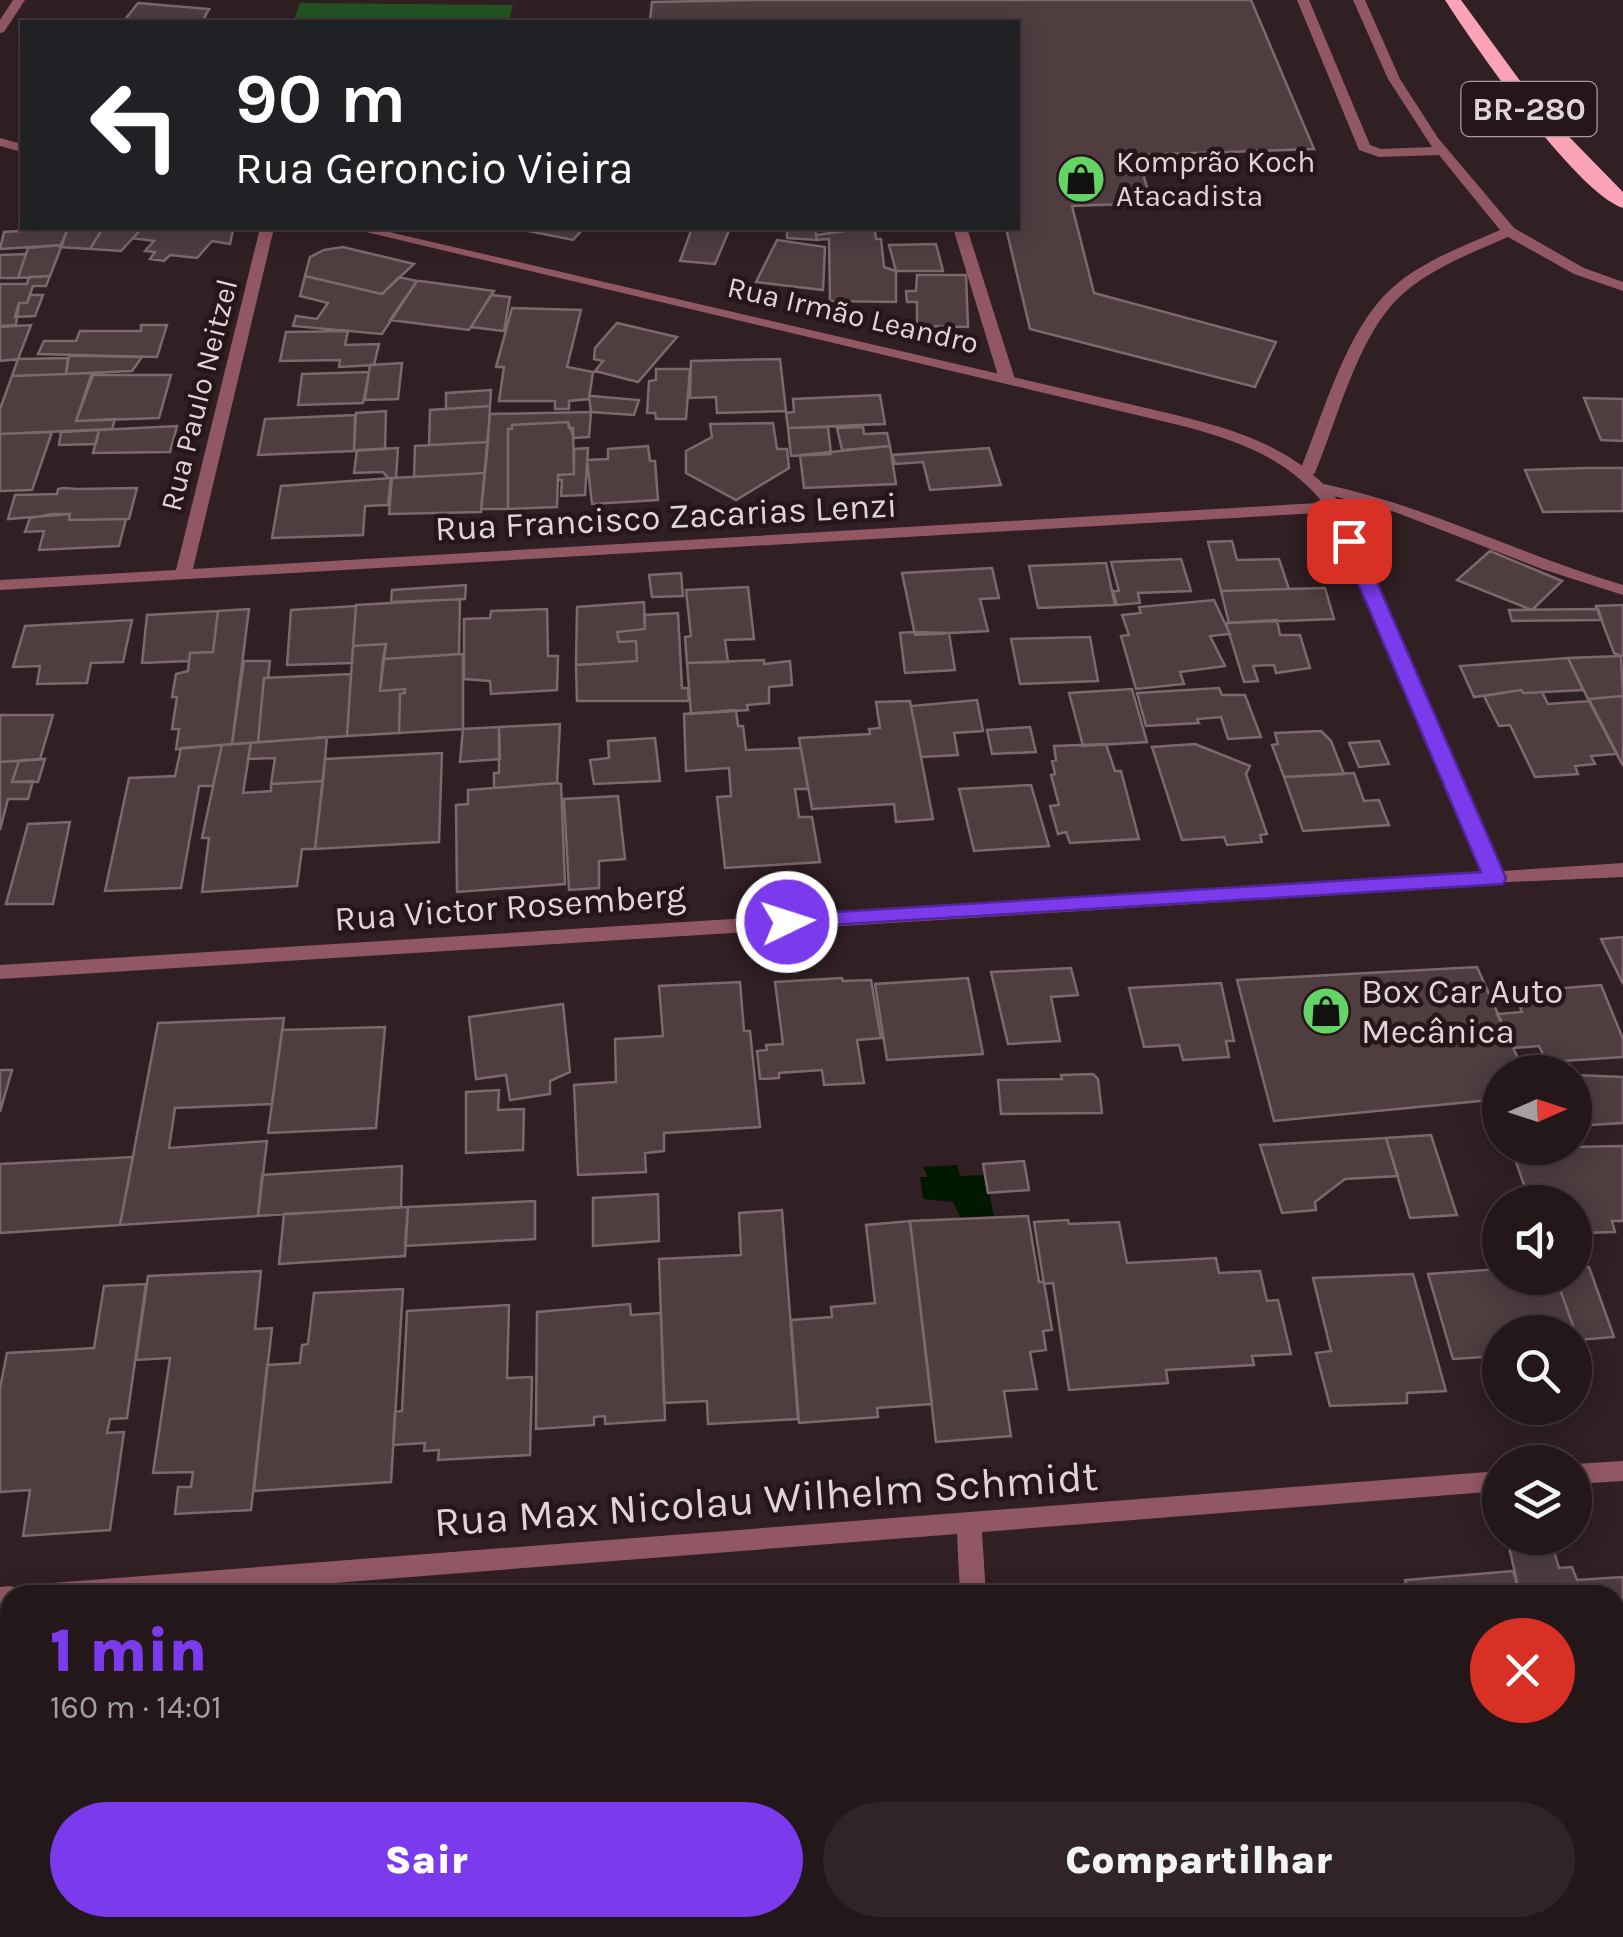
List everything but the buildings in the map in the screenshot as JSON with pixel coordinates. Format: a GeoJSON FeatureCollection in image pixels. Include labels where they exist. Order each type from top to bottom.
{"type":"FeatureCollection","features":[{"type":"Feature","properties":{"kind":"highway","name":"BR-280"},"geometry":{"type":"LineString","coordinates":[[1453,0],[1496,69],[1525,104],[1623,202]]}},
{"type":"Feature","properties":{"kind":"street"},"geometry":{"type":"LineString","coordinates":[[0,29],[19,0]]}},
{"type":"Feature","properties":{"kind":"street"},"geometry":{"type":"LineString","coordinates":[[1303,0],[1364,147],[1379,154],[1443,151]]}},
{"type":"Feature","properties":{"kind":"street"},"geometry":{"type":"LineString","coordinates":[[1359,0],[1394,79],[1443,151],[1509,231],[1579,270],[1623,287]]}},
{"type":"Feature","properties":{"kind":"street","name":"Rua Paulo Neitzel"},"geometry":{"type":"LineString","coordinates":[[183,575],[268,230]]}},
{"type":"Feature","properties":{"kind":"street","name":"Rua Irmão Leandro"},"geometry":{"type":"LineString","coordinates":[[365,230],[1187,422],[1274,454],[1307,473],[1324,489],[1334,508],[1495,878]]}},
{"type":"Feature","properties":{"kind":"street"},"geometry":{"type":"LineString","coordinates":[[961,230],[1007,379]]}},
{"type":"Feature","properties":{"kind":"street"},"geometry":{"type":"LineString","coordinates":[[1307,473],[1356,356],[1390,296],[1448,260],[1509,231]]}},
{"type":"Feature","properties":{"kind":"street"},"geometry":{"type":"LineString","coordinates":[[1324,489],[1366,496],[1422,513],[1560,571],[1623,590]]}},
{"type":"Feature","properties":{"kind":"street","name":"Rua Francisco Zacarias Lenzi"},"geometry":{"type":"LineString","coordinates":[[0,586],[1334,508]]}},
{"type":"Feature","properties":{"kind":"street","name":"Rua Victor Rosemberg"},"geometry":{"type":"LineString","coordinates":[[0,972],[1623,870]]}},
{"type":"Feature","properties":{"kind":"street"},"geometry":{"type":"LineString","coordinates":[[1592,1473],[1623,1470]]}},
{"type":"Feature","properties":{"kind":"street","name":"Rua Max Nicolau Wilhelm Schmidt"},"geometry":{"type":"LineString","coordinates":[[168,1585],[1482,1481]]}},
{"type":"Feature","properties":{"kind":"street"},"geometry":{"type":"LineString","coordinates":[[970,1523],[973,1585]]}},
{"type":"Feature","properties":{"kind":"green space"},"geometry":{"type":"Polygon","coordinates":[[[300,3],[513,5],[509,20],[294,20],[300,3]]]}},
{"type":"Feature","properties":{"kind":"shaded area"},"geometry":{"type":"Polygon","coordinates":[[[957,1165],[960,1176],[985,1175],[994,1216],[961,1219],[953,1202],[923,1199],[920,1177],[928,1177],[923,1167],[957,1165]]]}},
{"type":"Feature","properties":{"kind":"place","name":"Komprão Koch Atacadista"},"geometry":{"type":"Point","coordinates":[1081,179]}},
{"type":"Feature","properties":{"kind":"place","name":"Box Car Auto Mecânica"},"geometry":{"type":"Point","coordinates":[1326,1011]}},
{"type":"Feature","properties":{"kind":"route"},"geometry":{"type":"LineString","coordinates":[[787,922],[1495,878],[1349,541]]}}]}
